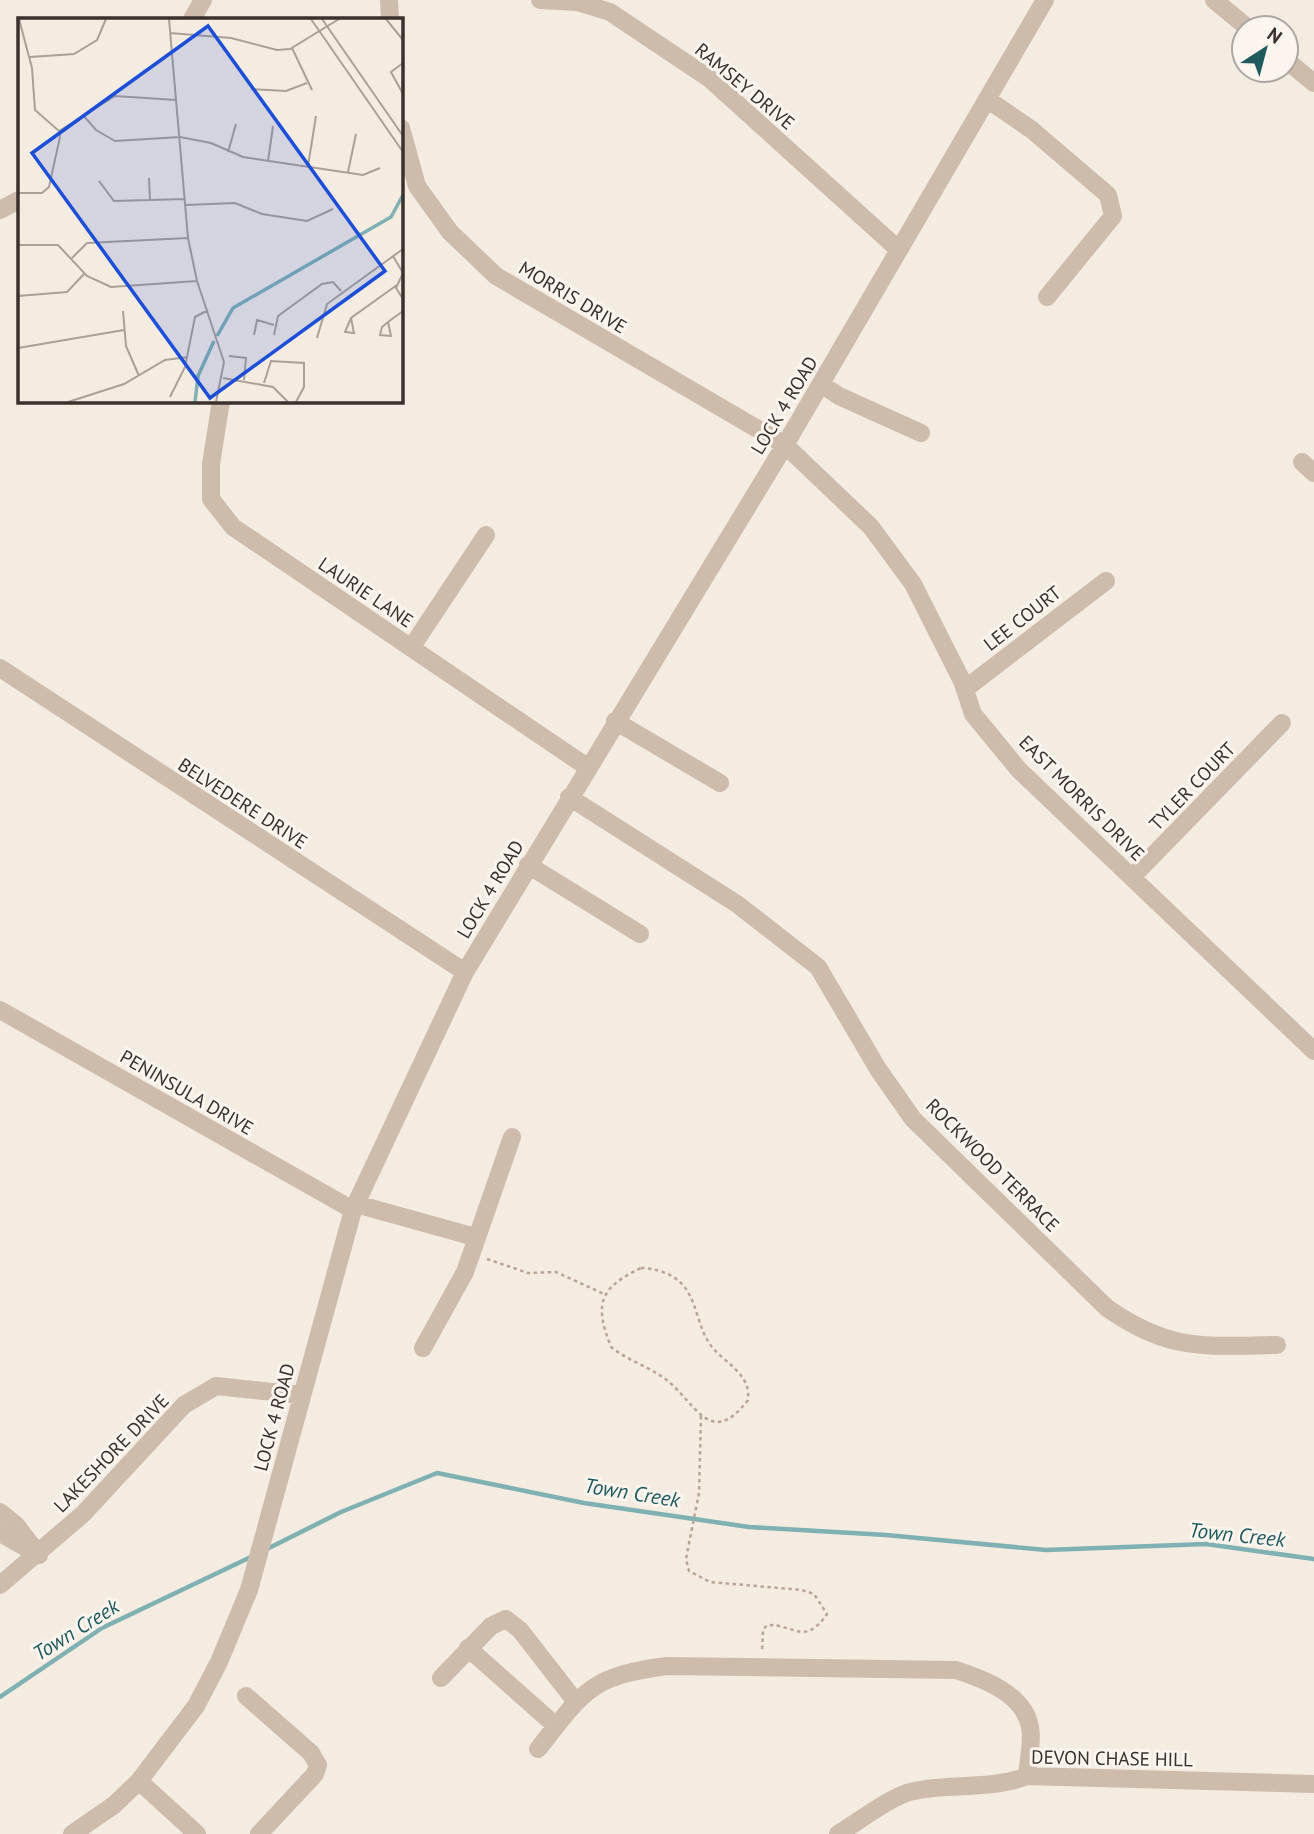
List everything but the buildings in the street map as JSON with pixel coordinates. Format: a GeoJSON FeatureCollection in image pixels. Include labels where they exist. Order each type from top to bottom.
{"type":"FeatureCollection","features":[{"type":"Feature","properties":{"kind":"street"},"geometry":{"type":"LineString","coordinates":[[193,18],[203,0]]}},
{"type":"Feature","properties":{"kind":"street"},"geometry":{"type":"LineString","coordinates":[[389,0],[390,18]]}},
{"type":"Feature","properties":{"kind":"street","name":"RAMSEY DRIVE"},"geometry":{"type":"LineString","coordinates":[[540,0],[578,2],[610,12],[710,79],[899,250]]}},
{"type":"Feature","properties":{"kind":"street","name":"LOCK 4 ROAD"},"geometry":{"type":"LineString","coordinates":[[72,1834],[114,1805],[139,1781],[196,1706],[234,1629],[248,1590],[354,1207],[465,972],[587,767],[785,445],[1045,0]]}},
{"type":"Feature","properties":{"kind":"street"},"geometry":{"type":"LineString","coordinates":[[1214,0],[1231,14]]}},
{"type":"Feature","properties":{"kind":"street"},"geometry":{"type":"LineString","coordinates":[[1300,72],[1314,83]]}},
{"type":"Feature","properties":{"kind":"street"},"geometry":{"type":"LineString","coordinates":[[987,99],[1032,130],[1108,195],[1113,216],[1047,297]]}},
{"type":"Feature","properties":{"kind":"street","name":"MORRIS DRIVE"},"geometry":{"type":"LineString","coordinates":[[402,132],[417,186],[450,232],[496,276],[785,445]]}},
{"type":"Feature","properties":{"kind":"street"},"geometry":{"type":"LineString","coordinates":[[0,209],[18,200]]}},
{"type":"Feature","properties":{"kind":"street"},"geometry":{"type":"LineString","coordinates":[[821,384],[839,396],[921,433]]}},
{"type":"Feature","properties":{"kind":"street","name":"LAURIE LANE"},"geometry":{"type":"LineString","coordinates":[[221,402],[211,464],[211,499],[233,527],[587,767]]}},
{"type":"Feature","properties":{"kind":"street","name":"EAST MORRIS DRIVE"},"geometry":{"type":"LineString","coordinates":[[785,445],[871,527],[913,584],[965,689],[974,714],[1019,770],[1312,1045]]}},
{"type":"Feature","properties":{"kind":"street"},"geometry":{"type":"LineString","coordinates":[[411,648],[486,535]]}},
{"type":"Feature","properties":{"kind":"street","name":"LEE COURT"},"geometry":{"type":"LineString","coordinates":[[965,689],[1106,580]]}},
{"type":"Feature","properties":{"kind":"street","name":"BELVEDERE DRIVE"},"geometry":{"type":"LineString","coordinates":[[0,668],[465,972]]}},
{"type":"Feature","properties":{"kind":"street"},"geometry":{"type":"LineString","coordinates":[[615,721],[720,783]]}},
{"type":"Feature","properties":{"kind":"street","name":"TYLER COURT"},"geometry":{"type":"LineString","coordinates":[[1132,877],[1282,723]]}},
{"type":"Feature","properties":{"kind":"street","name":"ROCKWOOD TERRACE"},"geometry":{"type":"LineString","coordinates":[[569,797],[737,904],[818,967],[878,1069],[913,1119],[1107,1308],[1138,1329],[1163,1339],[1199,1346],[1277,1345]]}},
{"type":"Feature","properties":{"kind":"street"},"geometry":{"type":"LineString","coordinates":[[528,865],[640,934]]}},
{"type":"Feature","properties":{"kind":"street","name":"PENINSULA DRIVE"},"geometry":{"type":"LineString","coordinates":[[0,1010],[354,1207],[472,1245]]}},
{"type":"Feature","properties":{"kind":"street"},"geometry":{"type":"LineString","coordinates":[[423,1348],[465,1272],[472,1245],[512,1137]]}},
{"type":"Feature","properties":{"kind":"street","name":"LAKESHORE DRIVE"},"geometry":{"type":"LineString","coordinates":[[0,1585],[39,1555],[83,1514],[184,1405],[216,1386],[301,1395]]}},
{"type":"Feature","properties":{"kind":"street"},"geometry":{"type":"LineString","coordinates":[[0,1512],[16,1525],[39,1555]]}},
{"type":"Feature","properties":{"kind":"street"},"geometry":{"type":"LineString","coordinates":[[0,1533],[39,1555]]}},
{"type":"Feature","properties":{"kind":"street"},"geometry":{"type":"LineString","coordinates":[[441,1678],[491,1626],[506,1619],[520,1630],[576,1702]]}},
{"type":"Feature","properties":{"kind":"street"},"geometry":{"type":"LineString","coordinates":[[468,1648],[556,1726]]}},
{"type":"Feature","properties":{"kind":"street"},"geometry":{"type":"LineString","coordinates":[[538,1749],[576,1702],[597,1683],[627,1671],[667,1666],[956,1670],[992,1681],[1017,1704],[1031,1727],[1027,1776]]}},
{"type":"Feature","properties":{"kind":"street"},"geometry":{"type":"LineString","coordinates":[[246,1696],[311,1753],[318,1765],[315,1774],[259,1834]]}},
{"type":"Feature","properties":{"kind":"street","name":"DEVON CHASE HILL"},"geometry":{"type":"LineString","coordinates":[[838,1834],[911,1791],[971,1783],[995,1784],[1027,1776],[1314,1784]]}},
{"type":"Feature","properties":{"kind":"street"},"geometry":{"type":"LineString","coordinates":[[139,1781],[197,1834]]}},
{"type":"Feature","properties":{"kind":"path"},"geometry":{"type":"LineString","coordinates":[[472,1245],[528,1273],[556,1272],[604,1294]]}},
{"type":"Feature","properties":{"kind":"path"},"geometry":{"type":"LineString","coordinates":[[641,1268],[654,1268],[680,1281],[688,1292],[712,1347],[730,1361],[749,1392],[748,1400],[734,1418],[719,1422],[701,1416],[666,1379],[611,1347],[601,1310],[604,1294],[617,1279],[641,1268]]}},
{"type":"Feature","properties":{"kind":"path"},"geometry":{"type":"LineString","coordinates":[[701,1416],[698,1493],[686,1559],[689,1571],[710,1583],[802,1590],[814,1594],[825,1606],[827,1614],[820,1624],[809,1632],[795,1633],[775,1624],[767,1625],[763,1630],[762,1666]]}},
{"type":"Feature","properties":{"kind":"waterway","name":"Town Creek"},"geometry":{"type":"LineString","coordinates":[[267,1549],[341,1512],[437,1473],[584,1503],[749,1527],[886,1535],[1046,1550],[1206,1544],[1314,1559]]}},
{"type":"Feature","properties":{"kind":"waterway","name":"Town Creek"},"geometry":{"type":"LineString","coordinates":[[0,1697],[102,1628],[253,1556]]}}]}
